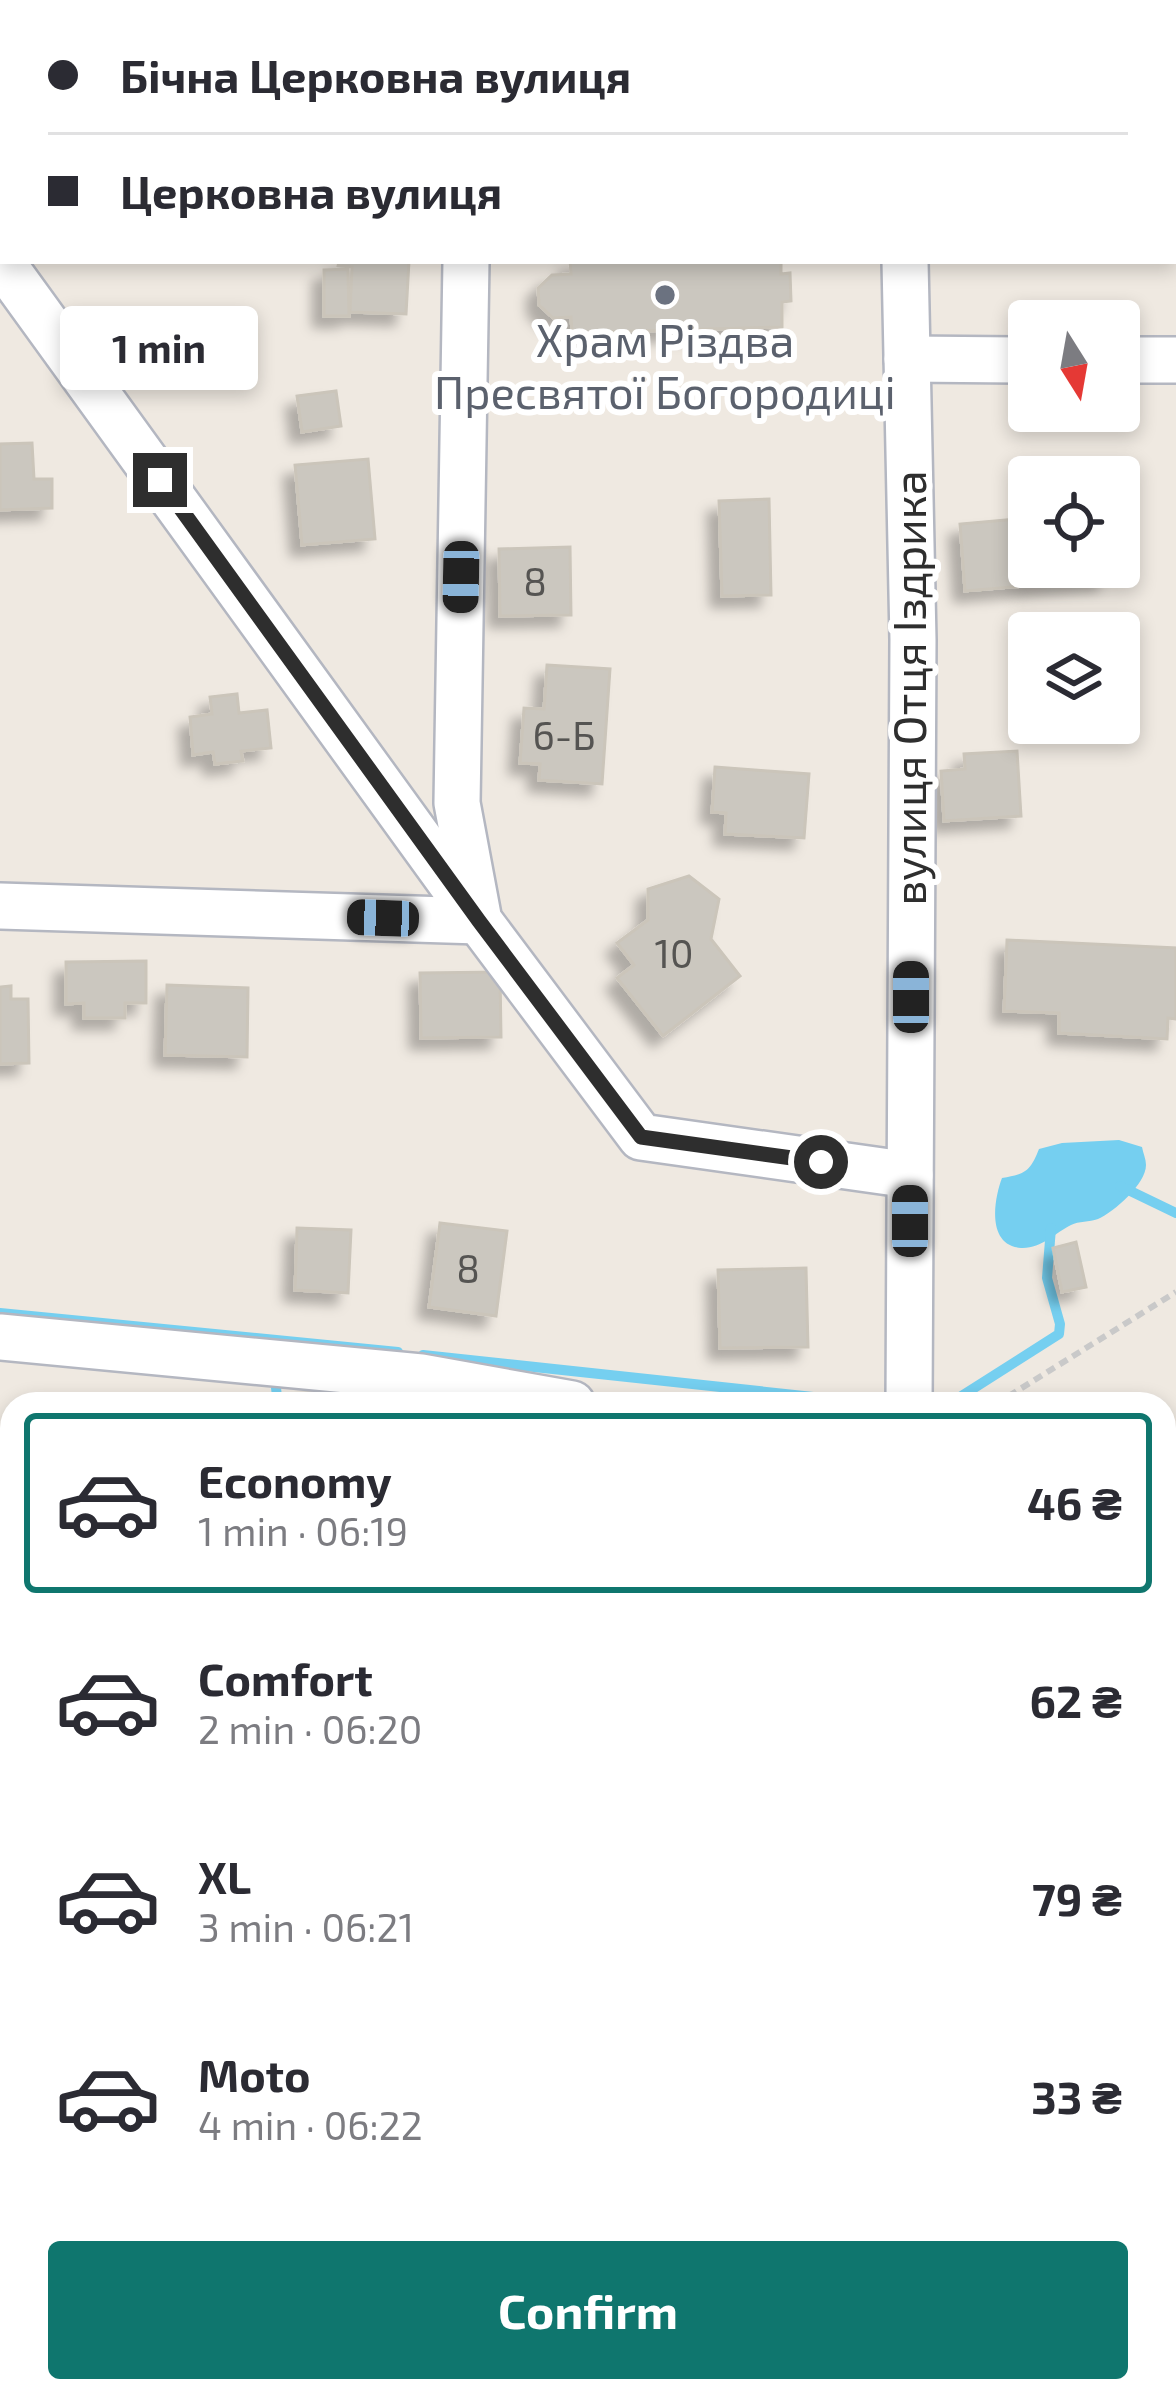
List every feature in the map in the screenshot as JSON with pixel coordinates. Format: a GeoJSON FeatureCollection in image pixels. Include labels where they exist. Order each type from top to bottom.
{"type":"FeatureCollection","features":[{"type":"Feature","properties":{"kind":"street"},"geometry":{"type":"LineString","coordinates":[[3,264],[641,1137],[910,1175]]}},
{"type":"Feature","properties":{"kind":"street"},"geometry":{"type":"LineString","coordinates":[[466,264],[457,803],[479,921]]}},
{"type":"Feature","properties":{"kind":"street","name":"вулиця Отця Іздрика"},"geometry":{"type":"LineString","coordinates":[[905,264],[914,640],[909,1392]]}},
{"type":"Feature","properties":{"kind":"street"},"geometry":{"type":"LineString","coordinates":[[907,359],[1008,360]]}},
{"type":"Feature","properties":{"kind":"street"},"geometry":{"type":"LineString","coordinates":[[1140,360],[1176,360]]}},
{"type":"Feature","properties":{"kind":"street"},"geometry":{"type":"LineString","coordinates":[[0,907],[479,921]]}},
{"type":"Feature","properties":{"kind":"street"},"geometry":{"type":"LineString","coordinates":[[0,1337],[421,1377],[505,1392]]}},
{"type":"Feature","properties":{"kind":"path"},"geometry":{"type":"LineString","coordinates":[[1015,1392],[1176,1292]]}},
{"type":"Feature","properties":{"kind":"water"},"geometry":{"type":"Polygon","coordinates":[[[1119,1140],[1142,1147],[1146,1165],[1135,1189],[1120,1204],[1098,1219],[1071,1225],[1035,1246],[1021,1248],[1002,1239],[995,1209],[1002,1178],[1026,1171],[1039,1149],[1119,1140]]]}},
{"type":"Feature","properties":{"kind":"building"},"geometry":{"type":"Polygon","coordinates":[[[409,264],[406,314],[350,312],[352,267],[338,266],[409,264]]]}},
{"type":"Feature","properties":{"kind":"building","name":"Храм Різдва Пресвятої Богородиці"},"geometry":{"type":"Polygon","coordinates":[[[570,264],[781,264],[781,274],[790,273],[791,301],[782,302],[782,327],[572,333],[571,317],[553,318],[539,305],[538,288],[552,275],[571,274],[570,264]]]}},
{"type":"Feature","properties":{"kind":"building"},"geometry":{"type":"Polygon","coordinates":[[[348,269],[349,316],[324,316],[324,270],[348,269]]]}},
{"type":"Feature","properties":{"kind":"building"},"geometry":{"type":"Polygon","coordinates":[[[336,391],[341,426],[302,432],[297,396],[336,391]]]}},
{"type":"Feature","properties":{"kind":"building"},"geometry":{"type":"Polygon","coordinates":[[[32,443],[34,479],[52,479],[52,508],[0,510],[0,444],[32,443]]]}},
{"type":"Feature","properties":{"kind":"building"},"geometry":{"type":"Polygon","coordinates":[[[368,459],[375,539],[302,545],[295,465],[368,459]]]}},
{"type":"Feature","properties":{"kind":"building"},"geometry":{"type":"Polygon","coordinates":[[[769,499],[771,595],[722,596],[719,501],[769,499]]]}},
{"type":"Feature","properties":{"kind":"building"},"geometry":{"type":"Polygon","coordinates":[[[1008,520],[1008,587],[965,591],[960,524],[1008,520]]]}},
{"type":"Feature","properties":{"kind":"building"},"geometry":{"type":"Polygon","coordinates":[[[570,547],[571,615],[500,616],[499,549],[570,547]]]}},
{"type":"Feature","properties":{"kind":"building"},"geometry":{"type":"Polygon","coordinates":[[[547,665],[610,669],[602,784],[539,780],[540,764],[520,763],[524,708],[544,709],[547,665]]]}},
{"type":"Feature","properties":{"kind":"building"},"geometry":{"type":"Polygon","coordinates":[[[237,694],[239,713],[267,710],[271,748],[241,751],[243,761],[215,764],[213,752],[193,755],[190,717],[212,714],[210,697],[237,694]]]}},
{"type":"Feature","properties":{"kind":"building"},"geometry":{"type":"Polygon","coordinates":[[[1017,751],[1021,816],[944,821],[941,771],[965,769],[964,754],[1017,751]]]}},
{"type":"Feature","properties":{"kind":"building"},"geometry":{"type":"Polygon","coordinates":[[[715,767],[809,774],[804,838],[725,834],[726,813],[712,812],[715,767]]]}},
{"type":"Feature","properties":{"kind":"building"},"geometry":{"type":"Polygon","coordinates":[[[689,876],[719,899],[711,939],[740,976],[663,1036],[617,978],[634,965],[617,943],[648,920],[648,889],[689,876]]]}},
{"type":"Feature","properties":{"kind":"building"},"geometry":{"type":"Polygon","coordinates":[[[1007,940],[1176,948],[1176,1019],[1168,1018],[1167,1039],[1059,1033],[1059,1013],[1004,1011],[1007,940]]]}},
{"type":"Feature","properties":{"kind":"building"},"geometry":{"type":"Polygon","coordinates":[[[146,961],[146,1003],[125,1003],[125,1018],[84,1018],[84,1003],[66,1004],[66,962],[146,961]]]}},
{"type":"Feature","properties":{"kind":"building"},"geometry":{"type":"Polygon","coordinates":[[[500,972],[501,1037],[421,1038],[420,973],[500,972]]]}},
{"type":"Feature","properties":{"kind":"building"},"geometry":{"type":"Polygon","coordinates":[[[167,985],[248,988],[247,1057],[165,1055],[167,985]]]}},
{"type":"Feature","properties":{"kind":"building"},"geometry":{"type":"Polygon","coordinates":[[[11,986],[11,999],[28,999],[29,1063],[0,1064],[0,987],[11,986]]]}},
{"type":"Feature","properties":{"kind":"building"},"geometry":{"type":"Polygon","coordinates":[[[440,1223],[507,1231],[496,1316],[429,1307],[440,1223]]]}},
{"type":"Feature","properties":{"kind":"building"},"geometry":{"type":"Polygon","coordinates":[[[297,1228],[351,1230],[348,1293],[295,1290],[297,1228]]]}},
{"type":"Feature","properties":{"kind":"building"},"geometry":{"type":"Polygon","coordinates":[[[1076,1242],[1086,1287],[1062,1292],[1053,1248],[1076,1242]]]}},
{"type":"Feature","properties":{"kind":"building"},"geometry":{"type":"Polygon","coordinates":[[[806,1268],[808,1347],[720,1348],[718,1270],[806,1268]]]}},
{"type":"Feature","properties":{"kind":"building"},"geometry":{"type":"Polygon","coordinates":[[[316,1382],[357,1387],[356,1392],[315,1392],[316,1382]]]}},
{"type":"Feature","properties":{"kind":"waterway"},"geometry":{"type":"LineString","coordinates":[[1120,1186],[1176,1213]]}},
{"type":"Feature","properties":{"kind":"waterway"},"geometry":{"type":"LineString","coordinates":[[968,1392],[1059,1334],[1047,1278],[1051,1228]]}},
{"type":"Feature","properties":{"kind":"waterway"},"geometry":{"type":"LineString","coordinates":[[0,1313],[398,1352]]}},
{"type":"Feature","properties":{"kind":"waterway"},"geometry":{"type":"LineString","coordinates":[[423,1355],[767,1392]]}},
{"type":"Feature","properties":{"kind":"waterway"},"geometry":{"type":"LineString","coordinates":[[276,1388],[276,1392]]}},
{"type":"Feature","properties":{"kind":"place","name":"Храм Різдва Пресвятої Богородиці"},"geometry":{"type":"Point","coordinates":[665,295]}},
{"type":"Feature","properties":{"kind":"route"},"geometry":{"type":"LineString","coordinates":[[160,480],[641,1137],[821,1162]]}}]}
